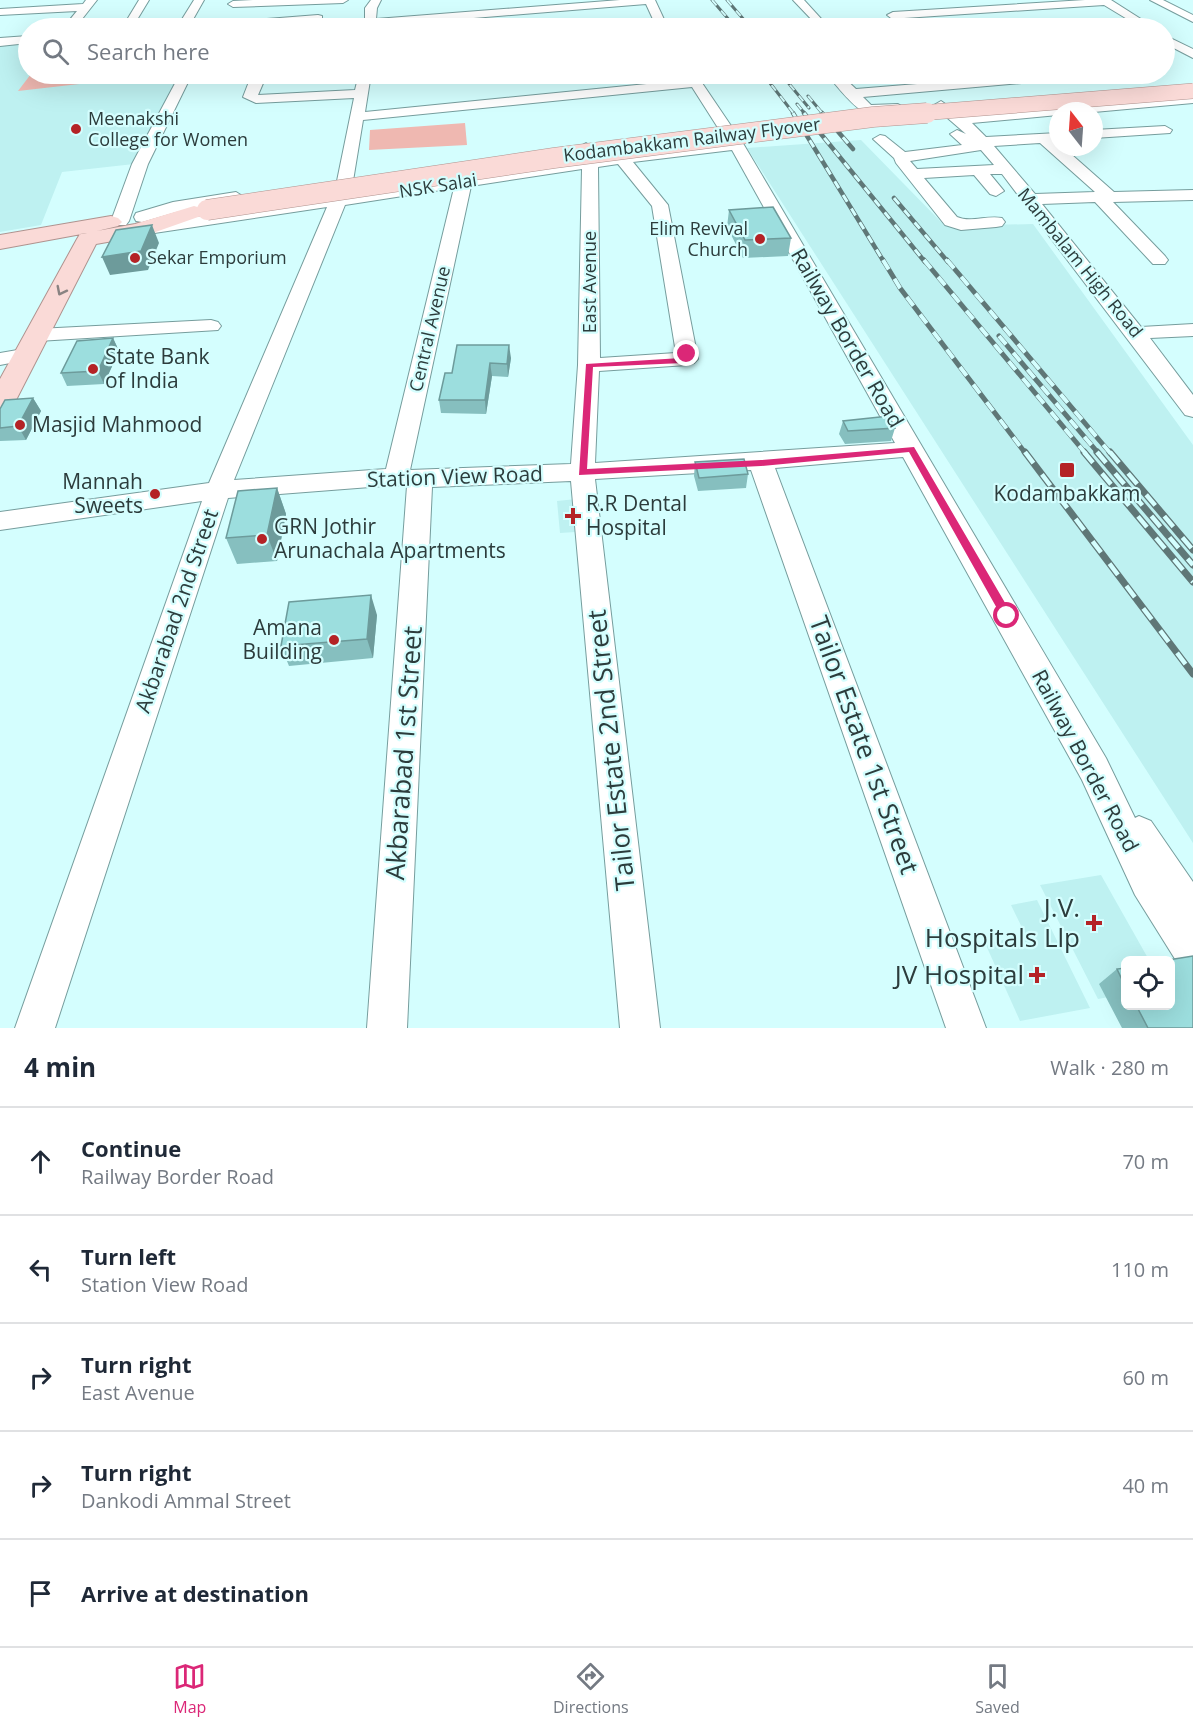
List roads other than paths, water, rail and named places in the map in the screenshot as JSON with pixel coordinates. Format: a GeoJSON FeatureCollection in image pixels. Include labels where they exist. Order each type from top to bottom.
{"type":"FeatureCollection","features":[{"type":"Feature","properties":{"kind":"main road","name":"Kodambakkam Railway Flyover"},"geometry":{"type":"LineString","coordinates":[[134,223],[543,160],[873,117],[1193,92]]}},
{"type":"Feature","properties":{"kind":"main road"},"geometry":{"type":"LineString","coordinates":[[0,404],[88,239],[134,223]]}},
{"type":"Feature","properties":{"kind":"main road"},"geometry":{"type":"LineString","coordinates":[[0,242],[134,223]]}},
{"type":"Feature","properties":{"kind":"street"},"geometry":{"type":"LineString","coordinates":[[133,18],[144,0]]}},
{"type":"Feature","properties":{"kind":"street"},"geometry":{"type":"LineString","coordinates":[[189,18],[199,0]]}},
{"type":"Feature","properties":{"kind":"street"},"geometry":{"type":"LineString","coordinates":[[224,18],[233,2],[343,0]]}},
{"type":"Feature","properties":{"kind":"street"},"geometry":{"type":"LineString","coordinates":[[371,18],[371,8],[376,0]]}},
{"type":"Feature","properties":{"kind":"street"},"geometry":{"type":"LineString","coordinates":[[798,0],[816,18]]}},
{"type":"Feature","properties":{"kind":"street"},"geometry":{"type":"LineString","coordinates":[[1155,0],[1193,19]]}},
{"type":"Feature","properties":{"kind":"street"},"geometry":{"type":"LineString","coordinates":[[467,18],[649,1],[657,18]]}},
{"type":"Feature","properties":{"kind":"street"},"geometry":{"type":"LineString","coordinates":[[897,18],[893,15],[1105,1],[1133,18]]}},
{"type":"Feature","properties":{"kind":"street"},"geometry":{"type":"LineString","coordinates":[[0,12],[89,3]]}},
{"type":"Feature","properties":{"kind":"street"},"geometry":{"type":"LineString","coordinates":[[77,18],[89,3]]}},
{"type":"Feature","properties":{"kind":"street"},"geometry":{"type":"LineString","coordinates":[[325,18],[350,18]]}},
{"type":"Feature","properties":{"kind":"street"},"geometry":{"type":"LineString","coordinates":[[1175,38],[1193,38]]}},
{"type":"Feature","properties":{"kind":"street"},"geometry":{"type":"LineString","coordinates":[[0,42],[18,41]]}},
{"type":"Feature","properties":{"kind":"street"},"geometry":{"type":"LineString","coordinates":[[1175,43],[1193,54]]}},
{"type":"Feature","properties":{"kind":"street"},"geometry":{"type":"LineString","coordinates":[[134,223],[140,164],[181,84]]}},
{"type":"Feature","properties":{"kind":"street"},"geometry":{"type":"LineString","coordinates":[[255,84],[250,97],[256,99],[344,89],[361,94]]}},
{"type":"Feature","properties":{"kind":"street","name":"Akbarabad 2nd Street"},"geometry":{"type":"LineString","coordinates":[[35,1028],[218,490],[342,191],[363,84]]}},
{"type":"Feature","properties":{"kind":"street"},"geometry":{"type":"LineString","coordinates":[[356,117],[641,84]]}},
{"type":"Feature","properties":{"kind":"street","name":"Railway Border Road"},"geometry":{"type":"LineString","coordinates":[[697,84],[733,138],[1094,769],[1148,882],[1193,954]]}},
{"type":"Feature","properties":{"kind":"street"},"geometry":{"type":"LineString","coordinates":[[842,84],[869,110],[1193,85]]}},
{"type":"Feature","properties":{"kind":"street"},"geometry":{"type":"LineString","coordinates":[[850,94],[964,84]]}},
{"type":"Feature","properties":{"kind":"street"},"geometry":{"type":"LineString","coordinates":[[1060,96],[1071,102]]}},
{"type":"Feature","properties":{"kind":"street"},"geometry":{"type":"LineString","coordinates":[[1103,107],[1193,99]]}},
{"type":"Feature","properties":{"kind":"street"},"geometry":{"type":"LineString","coordinates":[[1001,100],[1022,114]]}},
{"type":"Feature","properties":{"kind":"street"},"geometry":{"type":"LineString","coordinates":[[1171,101],[1193,113]]}},
{"type":"Feature","properties":{"kind":"street"},"geometry":{"type":"LineString","coordinates":[[941,105],[976,147],[996,191]]}},
{"type":"Feature","properties":{"kind":"street"},"geometry":{"type":"LineString","coordinates":[[912,174],[976,147],[1022,114],[1049,112]]}},
{"type":"Feature","properties":{"kind":"street"},"geometry":{"type":"LineString","coordinates":[[1103,133],[1165,130]]}},
{"type":"Feature","properties":{"kind":"street"},"geometry":{"type":"LineString","coordinates":[[880,139],[901,156],[1049,137]]}},
{"type":"Feature","properties":{"kind":"street"},"geometry":{"type":"LineString","coordinates":[[342,191],[588,155],[733,138]]}},
{"type":"Feature","properties":{"kind":"street","name":"NSK Salai"},"geometry":{"type":"LineString","coordinates":[[134,223],[342,191],[464,182],[588,155],[622,159],[733,138]]}},
{"type":"Feature","properties":{"kind":"street","name":"Mambalam High Road"},"geometry":{"type":"LineString","coordinates":[[976,147],[1030,199],[1137,333],[1193,410]]}},
{"type":"Feature","properties":{"kind":"street","name":"East Avenue"},"geometry":{"type":"LineString","coordinates":[[582,473],[589,365],[588,155]]}},
{"type":"Feature","properties":{"kind":"street"},"geometry":{"type":"LineString","coordinates":[[1068,156],[1159,260]]}},
{"type":"Feature","properties":{"kind":"street"},"geometry":{"type":"LineString","coordinates":[[589,365],[687,359],[660,205],[622,159]]}},
{"type":"Feature","properties":{"kind":"street"},"geometry":{"type":"LineString","coordinates":[[901,160],[954,222],[961,225],[996,222]]}},
{"type":"Feature","properties":{"kind":"street","name":"Central Avenue"},"geometry":{"type":"LineString","coordinates":[[408,478],[464,182]]}},
{"type":"Feature","properties":{"kind":"street"},"geometry":{"type":"LineString","coordinates":[[1030,199],[1193,195]]}},
{"type":"Feature","properties":{"kind":"street"},"geometry":{"type":"LineString","coordinates":[[0,359],[33,345],[211,326]]}},
{"type":"Feature","properties":{"kind":"street"},"geometry":{"type":"LineString","coordinates":[[1137,333],[1193,330]]}},
{"type":"Feature","properties":{"kind":"street","name":"Station View Road"},"geometry":{"type":"LineString","coordinates":[[0,521],[218,490],[408,478],[582,473],[761,463],[911,449]]}},
{"type":"Feature","properties":{"kind":"street","name":"Tailor Estate 1st Street"},"geometry":{"type":"LineString","coordinates":[[761,463],[966,1028]]}},
{"type":"Feature","properties":{"kind":"street","name":"Tailor Estate 2nd Street"},"geometry":{"type":"LineString","coordinates":[[582,473],[640,1028]]}},
{"type":"Feature","properties":{"kind":"street","name":"Akbarabad 1st Street"},"geometry":{"type":"LineString","coordinates":[[387,1028],[408,478]]}},
{"type":"Feature","properties":{"kind":"street"},"geometry":{"type":"LineString","coordinates":[[1094,769],[1193,914]]}},
{"type":"Feature","properties":{"kind":"railway"},"geometry":{"type":"LineString","coordinates":[[712,0],[727,18]]}},
{"type":"Feature","properties":{"kind":"railway"},"geometry":{"type":"LineString","coordinates":[[727,0],[742,18]]}},
{"type":"Feature","properties":{"kind":"railway"},"geometry":{"type":"LineString","coordinates":[[771,84],[794,114]]}},
{"type":"Feature","properties":{"kind":"railway"},"geometry":{"type":"LineString","coordinates":[[789,84],[809,108]]}},
{"type":"Feature","properties":{"kind":"railway"},"geometry":{"type":"LineString","coordinates":[[808,96],[823,114]]}},
{"type":"Feature","properties":{"kind":"railway"},"geometry":{"type":"LineString","coordinates":[[797,104],[805,114]]}},
{"type":"Feature","properties":{"kind":"railway"},"geometry":{"type":"LineString","coordinates":[[793,113],[884,262]]}},
{"type":"Feature","properties":{"kind":"railway"},"geometry":{"type":"LineString","coordinates":[[804,113],[925,262]]}},
{"type":"Feature","properties":{"kind":"railway"},"geometry":{"type":"LineString","coordinates":[[822,113],[853,149]]}},
{"type":"Feature","properties":{"kind":"railway"},"geometry":{"type":"LineString","coordinates":[[894,198],[948,262]]}},
{"type":"Feature","properties":{"kind":"railway"},"geometry":{"type":"LineString","coordinates":[[883,260],[900,288],[1026,454]]}},
{"type":"Feature","properties":{"kind":"railway"},"geometry":{"type":"LineString","coordinates":[[924,260],[1086,454]]}},
{"type":"Feature","properties":{"kind":"railway"},"geometry":{"type":"LineString","coordinates":[[947,260],[1111,454]]}},
{"type":"Feature","properties":{"kind":"railway"},"geometry":{"type":"LineString","coordinates":[[999,336],[1099,454]]}},
{"type":"Feature","properties":{"kind":"railway"},"geometry":{"type":"LineString","coordinates":[[1025,452],[1193,674]]}},
{"type":"Feature","properties":{"kind":"railway"},"geometry":{"type":"LineString","coordinates":[[1084,452],[1193,582]]}},
{"type":"Feature","properties":{"kind":"railway"},"geometry":{"type":"LineString","coordinates":[[1097,452],[1193,565]]}},
{"type":"Feature","properties":{"kind":"railway"},"geometry":{"type":"LineString","coordinates":[[1110,452],[1193,550]]}},
{"type":"Feature","properties":{"kind":"place","name":"Meenakshi College for Women"},"geometry":{"type":"Point","coordinates":[76,129]}},
{"type":"Feature","properties":{"kind":"place","name":"Elim Revival Church"},"geometry":{"type":"Point","coordinates":[760,239]}},
{"type":"Feature","properties":{"kind":"place","name":"Sekar Emporium"},"geometry":{"type":"Point","coordinates":[135,258]}},
{"type":"Feature","properties":{"kind":"place","name":"State Bank of India"},"geometry":{"type":"Point","coordinates":[93,369]}},
{"type":"Feature","properties":{"kind":"place","name":"Masjid Mahmood"},"geometry":{"type":"Point","coordinates":[20,425]}},
{"type":"Feature","properties":{"kind":"place","name":"Kodambakkam"},"geometry":{"type":"Point","coordinates":[1067,470]}},
{"type":"Feature","properties":{"kind":"place","name":"Mannah Sweets"},"geometry":{"type":"Point","coordinates":[155,494]}},
{"type":"Feature","properties":{"kind":"place","name":"R.R Dental Hospital"},"geometry":{"type":"Point","coordinates":[573,516]}},
{"type":"Feature","properties":{"kind":"place","name":"GRN Jothir Arunachala Apartments"},"geometry":{"type":"Point","coordinates":[262,539]}},
{"type":"Feature","properties":{"kind":"place","name":"Amana Building"},"geometry":{"type":"Point","coordinates":[334,640]}},
{"type":"Feature","properties":{"kind":"place","name":"J.V. Hospitals Llp"},"geometry":{"type":"Point","coordinates":[1094,923]}},
{"type":"Feature","properties":{"kind":"place","name":"JV Hospital"},"geometry":{"type":"Point","coordinates":[1037,975]}}]}
